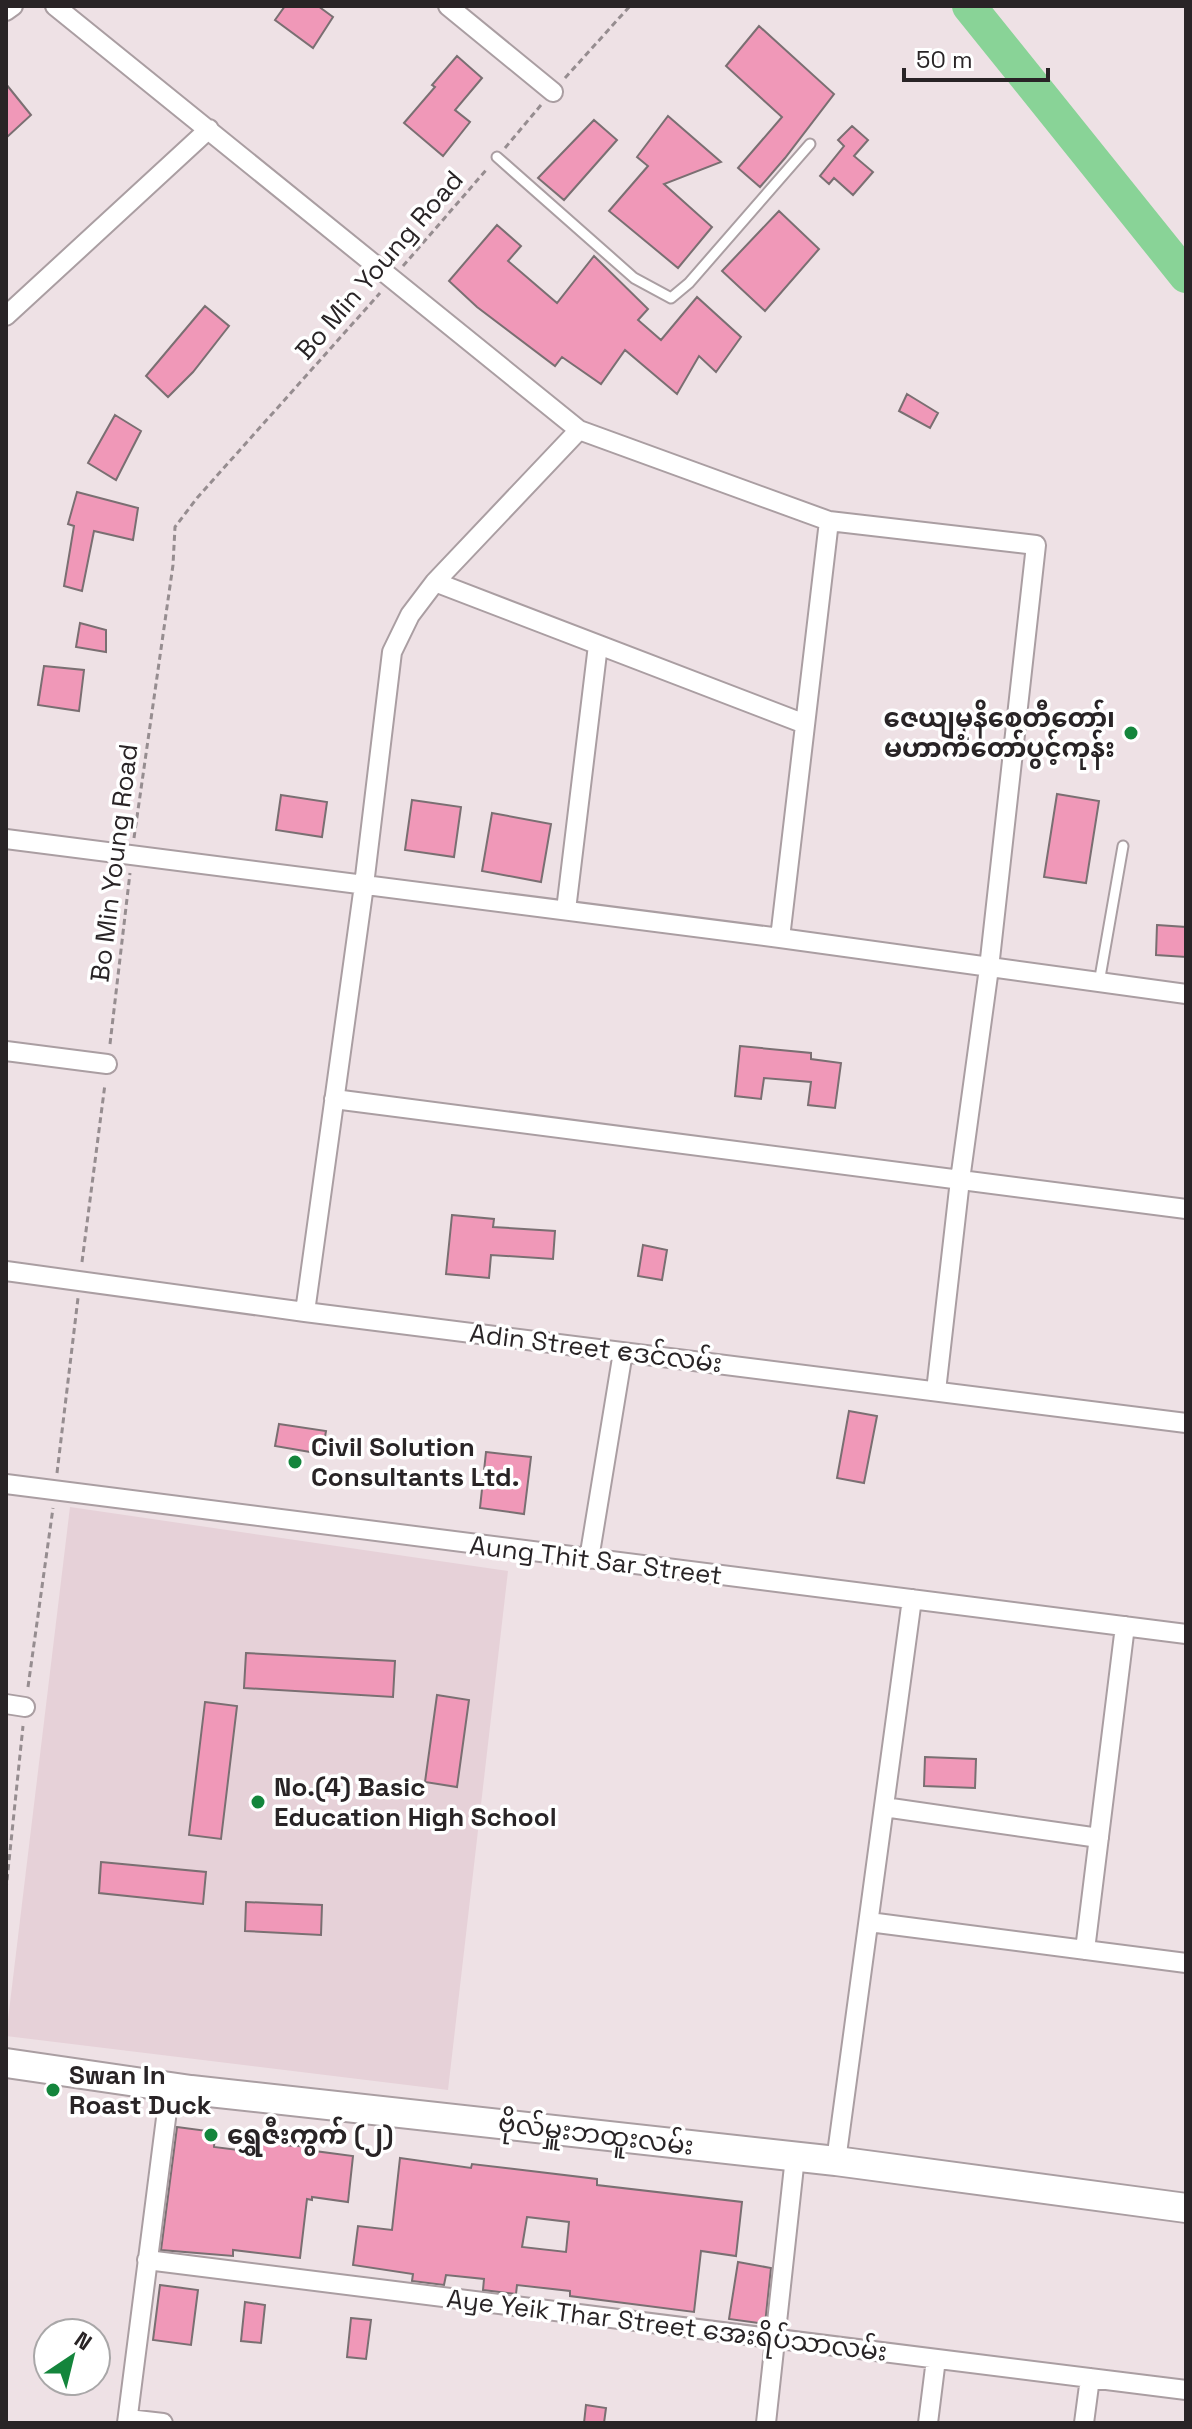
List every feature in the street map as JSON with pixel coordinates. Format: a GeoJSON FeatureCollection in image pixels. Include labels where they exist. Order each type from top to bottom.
{"type":"FeatureCollection","features":[{"type":"Feature","properties":{"kind":"main road","name":"ဗိုလ်မှူးဘထူးလမ်း"},"geometry":{"type":"LineString","coordinates":[[6,2063],[170,2087],[836,2161],[1186,2208]]}},
{"type":"Feature","properties":{"kind":"street"},"geometry":{"type":"LineString","coordinates":[[6,11],[13,6]]}},
{"type":"Feature","properties":{"kind":"street"},"geometry":{"type":"LineString","coordinates":[[55,6],[579,430],[829,521],[1036,545],[989,968],[960,1180],[936,1391]]}},
{"type":"Feature","properties":{"kind":"street"},"geometry":{"type":"LineString","coordinates":[[448,6],[553,92]]}},
{"type":"Feature","properties":{"kind":"street"},"geometry":{"type":"LineString","coordinates":[[6,316],[209,129]]}},
{"type":"Feature","properties":{"kind":"street"},"geometry":{"type":"LineString","coordinates":[[305,1312],[364,885],[392,652],[410,615],[435,582],[579,430]]}},
{"type":"Feature","properties":{"kind":"street"},"geometry":{"type":"LineString","coordinates":[[780,938],[829,521]]}},
{"type":"Feature","properties":{"kind":"street"},"geometry":{"type":"LineString","coordinates":[[435,582],[805,724]]}},
{"type":"Feature","properties":{"kind":"street"},"geometry":{"type":"LineString","coordinates":[[566,910],[598,645]]}},
{"type":"Feature","properties":{"kind":"street"},"geometry":{"type":"LineString","coordinates":[[6,839],[780,938],[1186,994]]}},
{"type":"Feature","properties":{"kind":"street"},"geometry":{"type":"LineString","coordinates":[[6,1051],[107,1064]]}},
{"type":"Feature","properties":{"kind":"street"},"geometry":{"type":"LineString","coordinates":[[334,1099],[1186,1209]]}},
{"type":"Feature","properties":{"kind":"street","name":"Adin Street ဧဒင်လမ်း"},"geometry":{"type":"LineString","coordinates":[[6,1271],[305,1312],[1186,1423]]}},
{"type":"Feature","properties":{"kind":"street"},"geometry":{"type":"LineString","coordinates":[[589,1559],[623,1352]]}},
{"type":"Feature","properties":{"kind":"street","name":"Aung Thit Sar Street"},"geometry":{"type":"LineString","coordinates":[[6,1484],[1186,1634]]}},
{"type":"Feature","properties":{"kind":"street"},"geometry":{"type":"LineString","coordinates":[[836,2161],[912,1599]]}},
{"type":"Feature","properties":{"kind":"street"},"geometry":{"type":"LineString","coordinates":[[1085,1950],[1125,1626]]}},
{"type":"Feature","properties":{"kind":"street"},"geometry":{"type":"LineString","coordinates":[[884,1807],[1099,1838]]}},
{"type":"Feature","properties":{"kind":"street"},"geometry":{"type":"LineString","coordinates":[[869,1922],[1186,1963]]}},
{"type":"Feature","properties":{"kind":"street"},"geometry":{"type":"LineString","coordinates":[[163,2423],[127,2421],[170,2087]]}},
{"type":"Feature","properties":{"kind":"street"},"geometry":{"type":"LineString","coordinates":[[766,2423],[795,2157]]}},
{"type":"Feature","properties":{"kind":"street","name":"Aye Yeik Thar Street အေးရိပ်သာလမ်း"},"geometry":{"type":"LineString","coordinates":[[147,2260],[1186,2390]]}},
{"type":"Feature","properties":{"kind":"street"},"geometry":{"type":"LineString","coordinates":[[928,2423],[936,2359]]}},
{"type":"Feature","properties":{"kind":"street"},"geometry":{"type":"LineString","coordinates":[[1084,2423],[1090,2378]]}},
{"type":"Feature","properties":{"kind":"lane"},"geometry":{"type":"LineString","coordinates":[[497,157],[634,278],[671,298],[689,283],[810,144]]}},
{"type":"Feature","properties":{"kind":"lane"},"geometry":{"type":"LineString","coordinates":[[1099,983],[1123,846]]}},
{"type":"Feature","properties":{"kind":"path","name":"Bo Min Young Road"},"geometry":{"type":"LineString","coordinates":[[6,1890],[16,1706],[55,1490],[131,856],[173,565],[175,527],[197,498],[630,6]]}},
{"type":"Feature","properties":{"kind":"shaded area","name":"No.(4) Basic Education High School"},"geometry":{"type":"Polygon","coordinates":[[[70,1507],[508,1571],[448,2090],[6,2036],[70,1507]]]}},
{"type":"Feature","properties":{"kind":"building"},"geometry":{"type":"Polygon","coordinates":[[[285,6],[318,6],[333,17],[313,48],[275,20],[285,6]]]}},
{"type":"Feature","properties":{"kind":"building"},"geometry":{"type":"Polygon","coordinates":[[[759,26],[834,94],[760,187],[738,168],[782,117],[726,66],[759,26]]]}},
{"type":"Feature","properties":{"kind":"building"},"geometry":{"type":"Polygon","coordinates":[[[457,56],[482,78],[455,110],[470,122],[443,156],[404,123],[457,56]]]}},
{"type":"Feature","properties":{"kind":"building"},"geometry":{"type":"Polygon","coordinates":[[[6,84],[31,115],[6,138],[6,84]]]}},
{"type":"Feature","properties":{"kind":"building"},"geometry":{"type":"Polygon","coordinates":[[[668,116],[721,162],[664,184],[712,227],[678,268],[609,211],[648,166],[637,157],[668,116]]]}},
{"type":"Feature","properties":{"kind":"building"},"geometry":{"type":"Polygon","coordinates":[[[594,120],[617,140],[564,200],[538,178],[594,120]]]}},
{"type":"Feature","properties":{"kind":"building"},"geometry":{"type":"Polygon","coordinates":[[[852,126],[868,140],[854,156],[873,172],[853,195],[834,178],[829,184],[820,176],[844,146],[838,140],[852,126]]]}},
{"type":"Feature","properties":{"kind":"building"},"geometry":{"type":"Polygon","coordinates":[[[779,211],[819,249],[765,311],[722,271],[779,211]]]}},
{"type":"Feature","properties":{"kind":"building"},"geometry":{"type":"Polygon","coordinates":[[[497,225],[521,246],[508,261],[557,303],[594,256],[648,309],[638,320],[661,340],[697,297],[741,337],[716,372],[699,356],[677,394],[625,350],[601,384],[562,357],[555,366],[477,307],[449,281],[497,225]]]}},
{"type":"Feature","properties":{"kind":"building"},"geometry":{"type":"Polygon","coordinates":[[[205,306],[229,326],[193,372],[168,397],[146,376],[205,306]]]}},
{"type":"Feature","properties":{"kind":"building"},"geometry":{"type":"Polygon","coordinates":[[[907,394],[938,413],[930,428],[899,411],[907,394]]]}},
{"type":"Feature","properties":{"kind":"building"},"geometry":{"type":"Polygon","coordinates":[[[115,415],[141,431],[116,480],[88,463],[115,415]]]}},
{"type":"Feature","properties":{"kind":"building"},"geometry":{"type":"Polygon","coordinates":[[[77,492],[138,508],[133,540],[94,531],[82,591],[64,586],[74,526],[68,524],[77,492]]]}},
{"type":"Feature","properties":{"kind":"building"},"geometry":{"type":"Polygon","coordinates":[[[80,623],[106,630],[106,652],[76,647],[80,623]]]}},
{"type":"Feature","properties":{"kind":"building"},"geometry":{"type":"Polygon","coordinates":[[[44,666],[84,670],[79,711],[38,705],[44,666]]]}},
{"type":"Feature","properties":{"kind":"building"},"geometry":{"type":"Polygon","coordinates":[[[1057,794],[1099,801],[1086,883],[1044,877],[1057,794]]]}},
{"type":"Feature","properties":{"kind":"building"},"geometry":{"type":"Polygon","coordinates":[[[281,795],[327,802],[322,837],[276,830],[281,795]]]}},
{"type":"Feature","properties":{"kind":"building"},"geometry":{"type":"Polygon","coordinates":[[[412,800],[461,807],[454,857],[405,850],[412,800]]]}},
{"type":"Feature","properties":{"kind":"building"},"geometry":{"type":"Polygon","coordinates":[[[492,813],[551,824],[541,882],[482,871],[492,813]]]}},
{"type":"Feature","properties":{"kind":"building"},"geometry":{"type":"Polygon","coordinates":[[[1157,925],[1186,927],[1186,957],[1156,955],[1157,925]]]}},
{"type":"Feature","properties":{"kind":"building"},"geometry":{"type":"Polygon","coordinates":[[[740,1046],[811,1053],[811,1059],[841,1063],[835,1108],[808,1105],[811,1082],[764,1078],[761,1099],[735,1096],[740,1046]]]}},
{"type":"Feature","properties":{"kind":"building"},"geometry":{"type":"Polygon","coordinates":[[[452,1215],[494,1219],[493,1227],[555,1231],[553,1259],[491,1255],[489,1278],[446,1274],[452,1215]]]}},
{"type":"Feature","properties":{"kind":"building"},"geometry":{"type":"Polygon","coordinates":[[[643,1245],[667,1250],[662,1280],[638,1276],[643,1245]]]}},
{"type":"Feature","properties":{"kind":"building"},"geometry":{"type":"Polygon","coordinates":[[[849,1411],[877,1416],[864,1483],[837,1478],[849,1411]]]}},
{"type":"Feature","properties":{"kind":"building"},"geometry":{"type":"Polygon","coordinates":[[[279,1424],[326,1431],[322,1454],[275,1446],[279,1424]]]}},
{"type":"Feature","properties":{"kind":"building"},"geometry":{"type":"Polygon","coordinates":[[[486,1452],[531,1457],[524,1514],[480,1508],[486,1452]]]}},
{"type":"Feature","properties":{"kind":"building"},"geometry":{"type":"Polygon","coordinates":[[[246,1653],[395,1661],[393,1697],[244,1688],[246,1653]]]}},
{"type":"Feature","properties":{"kind":"building"},"geometry":{"type":"Polygon","coordinates":[[[437,1695],[469,1700],[457,1787],[425,1782],[437,1695]]]}},
{"type":"Feature","properties":{"kind":"building"},"geometry":{"type":"Polygon","coordinates":[[[205,1702],[237,1706],[221,1839],[189,1835],[205,1702]]]}},
{"type":"Feature","properties":{"kind":"building"},"geometry":{"type":"Polygon","coordinates":[[[925,1757],[976,1759],[975,1788],[924,1786],[925,1757]]]}},
{"type":"Feature","properties":{"kind":"building"},"geometry":{"type":"Polygon","coordinates":[[[101,1862],[206,1872],[203,1904],[99,1893],[101,1862]]]}},
{"type":"Feature","properties":{"kind":"building"},"geometry":{"type":"Polygon","coordinates":[[[246,1902],[322,1905],[321,1935],[245,1931],[246,1902]]]}},
{"type":"Feature","properties":{"kind":"building"},"geometry":{"type":"Polygon","coordinates":[[[177,2127],[215,2132],[214,2147],[261,2153],[262,2141],[282,2142],[281,2145],[315,2147],[315,2151],[353,2156],[348,2202],[307,2199],[300,2258],[233,2250],[233,2256],[161,2250],[177,2127]]]}},
{"type":"Feature","properties":{"kind":"building"},"geometry":{"type":"Polygon","coordinates":[[[400,2158],[471,2168],[472,2164],[597,2179],[597,2185],[742,2202],[736,2256],[701,2251],[694,2312],[570,2296],[570,2291],[517,2285],[516,2294],[483,2290],[484,2279],[446,2275],[444,2285],[412,2281],[413,2274],[353,2265],[358,2226],[392,2230],[400,2158]],[[527,2217],[522,2247],[566,2252],[569,2222],[527,2217]]]}},
{"type":"Feature","properties":{"kind":"building"},"geometry":{"type":"Polygon","coordinates":[[[738,2262],[771,2268],[765,2324],[729,2319],[738,2262]]]}},
{"type":"Feature","properties":{"kind":"building"},"geometry":{"type":"Polygon","coordinates":[[[160,2285],[198,2290],[191,2345],[153,2340],[160,2285]]]}},
{"type":"Feature","properties":{"kind":"building"},"geometry":{"type":"Polygon","coordinates":[[[245,2302],[265,2305],[261,2343],[241,2341],[245,2302]]]}},
{"type":"Feature","properties":{"kind":"building"},"geometry":{"type":"Polygon","coordinates":[[[351,2318],[371,2320],[366,2359],[347,2357],[351,2318]]]}},
{"type":"Feature","properties":{"kind":"building"},"geometry":{"type":"Polygon","coordinates":[[[586,2405],[606,2408],[604,2423],[584,2423],[586,2405]]]}},
{"type":"Feature","properties":{"kind":"waterway"},"geometry":{"type":"LineString","coordinates":[[969,6],[1186,276]]}},
{"type":"Feature","properties":{"kind":"place","name":"ဇေယျမုနိစေတီတော်၊ မဟာကံတော်ပွင့်ကုန်း"},"geometry":{"type":"Point","coordinates":[1131,733]}},
{"type":"Feature","properties":{"kind":"place","name":"Civil Solution Consultants Ltd."},"geometry":{"type":"Point","coordinates":[295,1462]}},
{"type":"Feature","properties":{"kind":"place","name":"No.(4) Basic Education High School"},"geometry":{"type":"Point","coordinates":[258,1802]}},
{"type":"Feature","properties":{"kind":"place","name":"Swan In Roast Duck"},"geometry":{"type":"Point","coordinates":[53,2090]}},
{"type":"Feature","properties":{"kind":"place","name":"ရွှေဇီးကွက် (၂)"},"geometry":{"type":"Point","coordinates":[211,2135]}}]}
